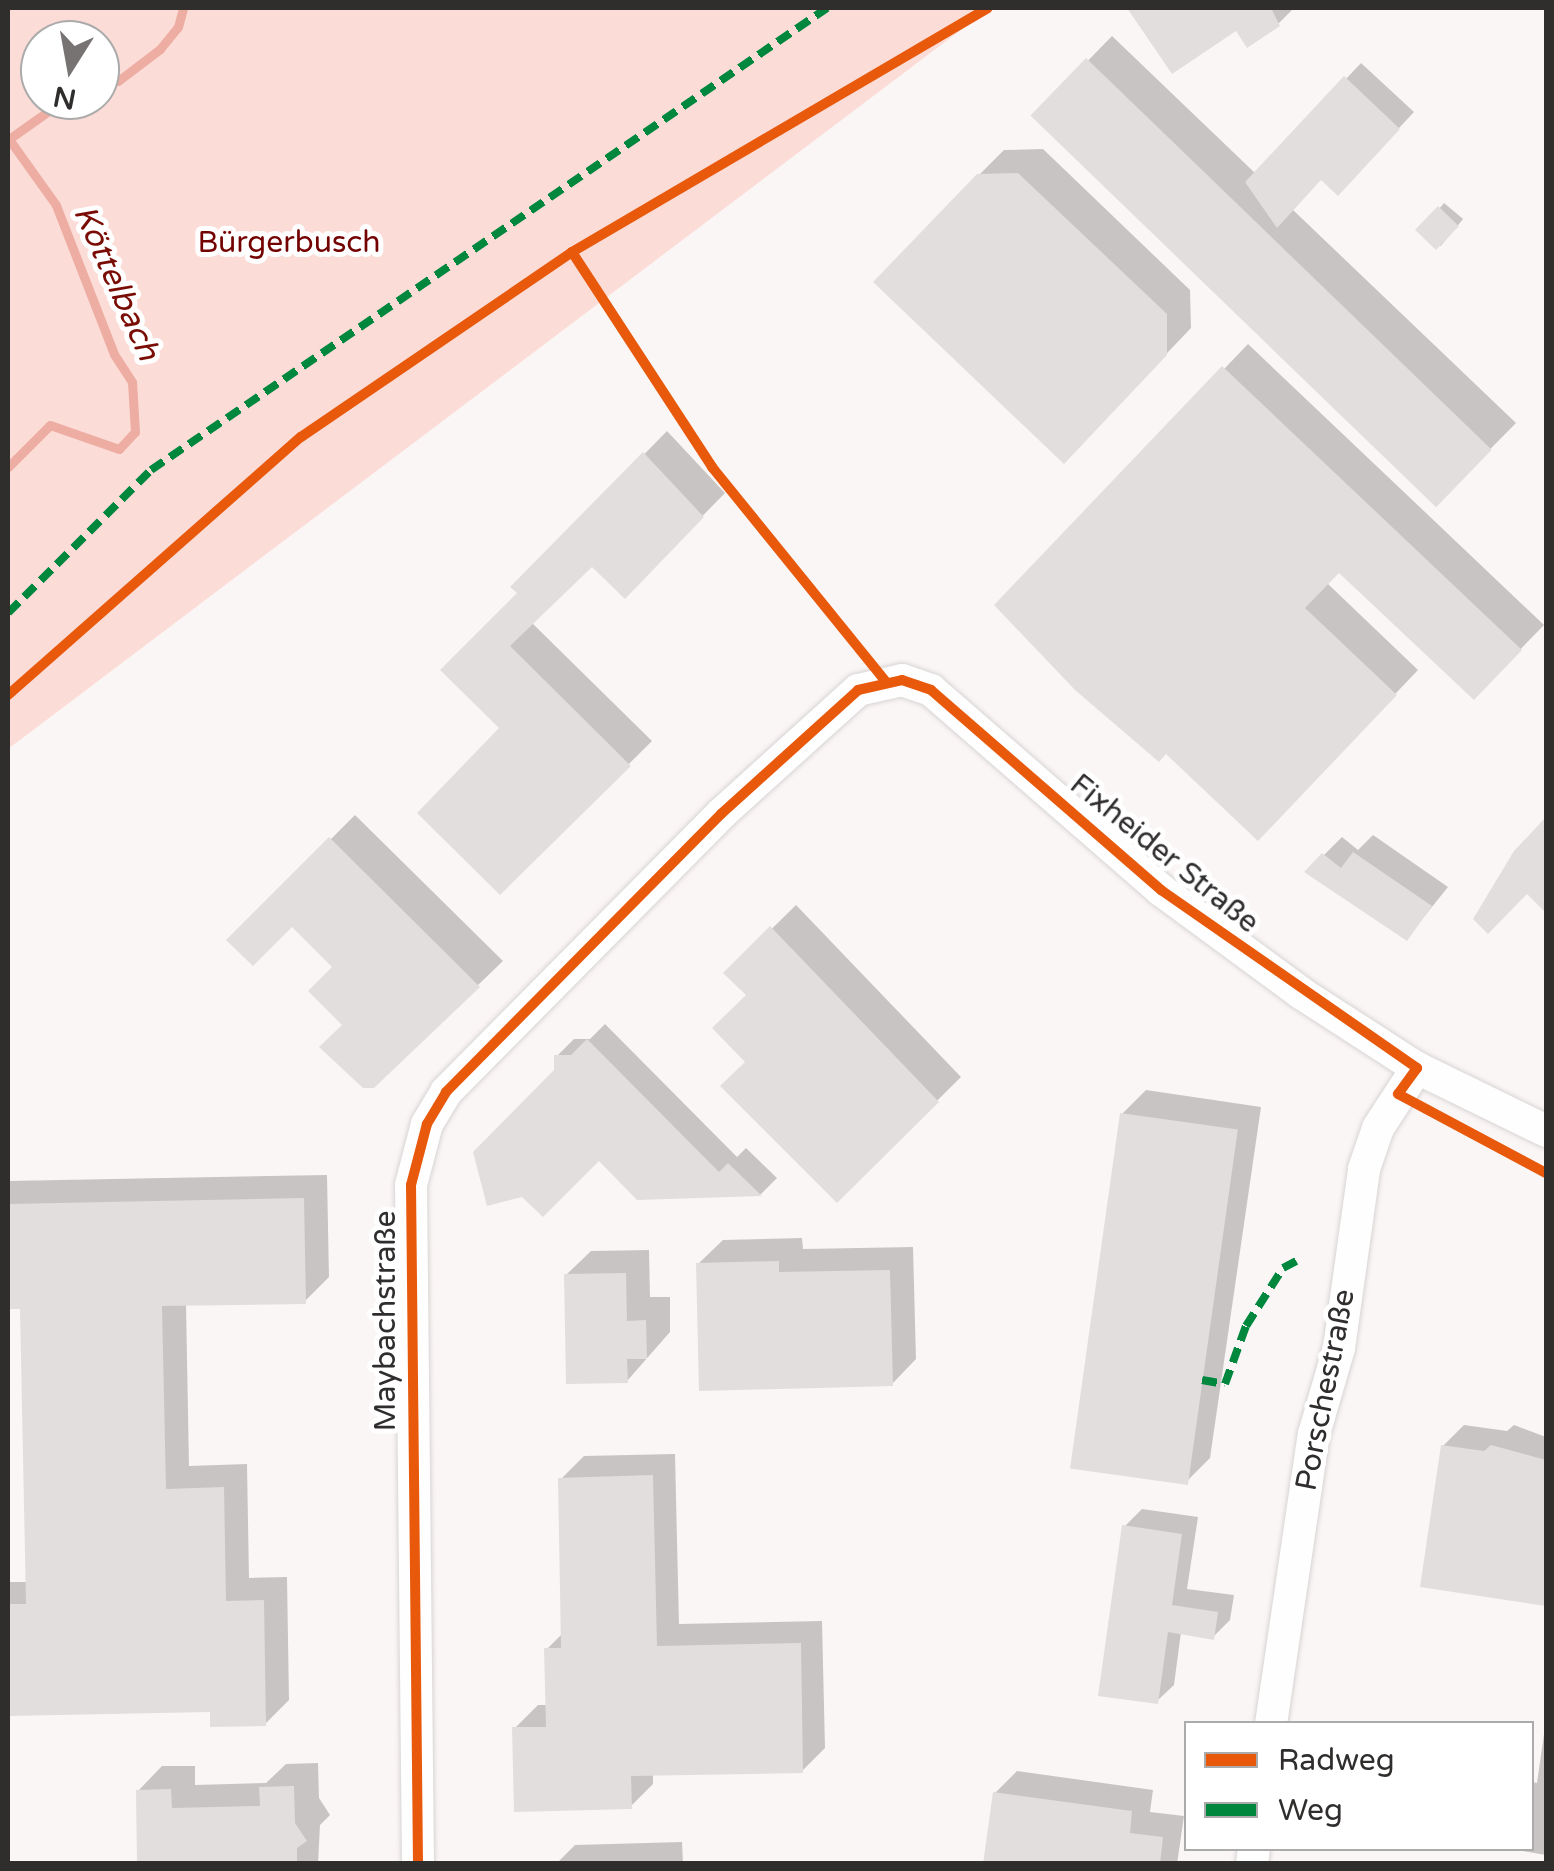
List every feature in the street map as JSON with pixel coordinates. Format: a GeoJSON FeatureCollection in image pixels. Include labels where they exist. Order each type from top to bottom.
{"type":"FeatureCollection","features":[{"type":"Feature","properties":{"kind":"street","name":"Fixheider Straße"},"geometry":{"type":"LineString","coordinates":[[886,682],[931,690],[1161,890],[1417,1068],[1546,1131]]}},
{"type":"Feature","properties":{"kind":"street","name":"Maybachstraße"},"geometry":{"type":"LineString","coordinates":[[418,1864],[412,1185],[427,1124],[446,1092],[734,801],[830,709],[858,690],[886,682]]}},
{"type":"Feature","properties":{"kind":"street","name":"Porschestraße"},"geometry":{"type":"LineString","coordinates":[[1271,1721],[1314,1434],[1339,1348],[1364,1168],[1378,1128],[1417,1068]]}},
{"type":"Feature","properties":{"kind":"green space","name":"Bürgerbusch"},"geometry":{"type":"Polygon","coordinates":[[[8,8],[990,8],[8,749],[8,8]]]}},
{"type":"Feature","properties":{"kind":"building"},"geometry":{"type":"Polygon","coordinates":[[[1127,8],[1271,8],[1280,26],[1247,48],[1236,31],[1172,74],[1127,8]]]}},
{"type":"Feature","properties":{"kind":"building"},"geometry":{"type":"Polygon","coordinates":[[[1086,58],[1492,450],[1436,507],[1030,116],[1086,58]]]}},
{"type":"Feature","properties":{"kind":"building"},"geometry":{"type":"Polygon","coordinates":[[[1344,76],[1400,129],[1338,196],[1321,180],[1277,228],[1245,182],[1344,76]]]}},
{"type":"Feature","properties":{"kind":"building"},"geometry":{"type":"Polygon","coordinates":[[[1018,173],[1167,314],[1167,355],[1064,464],[873,282],[977,174],[1018,173]]]}},
{"type":"Feature","properties":{"kind":"building"},"geometry":{"type":"Polygon","coordinates":[[[1438,206],[1459,226],[1436,250],[1415,230],[1438,206]]]}},
{"type":"Feature","properties":{"kind":"building"},"geometry":{"type":"Polygon","coordinates":[[[1222,366],[1522,650],[1474,700],[1339,573],[1305,608],[1397,695],[1258,841],[1166,754],[1159,762],[1075,690],[994,605],[1222,366]]]}},
{"type":"Feature","properties":{"kind":"building"},"geometry":{"type":"Polygon","coordinates":[[[643,452],[704,517],[625,599],[592,567],[510,646],[631,766],[500,895],[417,813],[499,728],[440,670],[517,593],[510,587],[643,452]]]}},
{"type":"Feature","properties":{"kind":"building"},"geometry":{"type":"Polygon","coordinates":[[[1546,817],[1546,913],[1527,894],[1488,934],[1473,919],[1514,851],[1546,817]]]}},
{"type":"Feature","properties":{"kind":"building"},"geometry":{"type":"Polygon","coordinates":[[[329,837],[480,987],[374,1088],[363,1088],[319,1047],[342,1025],[308,991],[332,967],[292,927],[253,966],[226,940],[329,837]]]}},
{"type":"Feature","properties":{"kind":"building"},"geometry":{"type":"Polygon","coordinates":[[[1353,852],[1432,906],[1407,941],[1304,872],[1322,853],[1341,868],[1353,852]]]}},
{"type":"Feature","properties":{"kind":"building"},"geometry":{"type":"Polygon","coordinates":[[[770,926],[939,1102],[837,1203],[720,1086],[745,1062],[712,1028],[746,995],[723,973],[770,926]]]}},
{"type":"Feature","properties":{"kind":"building"},"geometry":{"type":"Polygon","coordinates":[[[587,1039],[719,1172],[728,1163],[762,1196],[637,1200],[599,1161],[543,1217],[522,1197],[487,1206],[473,1152],[554,1070],[554,1055],[571,1055],[587,1039]]]}},
{"type":"Feature","properties":{"kind":"building"},"geometry":{"type":"Polygon","coordinates":[[[1120,1113],[1238,1130],[1188,1485],[1070,1469],[1120,1113]]]}},
{"type":"Feature","properties":{"kind":"building"},"geometry":{"type":"Polygon","coordinates":[[[304,1198],[306,1304],[162,1306],[166,1489],[224,1487],[226,1601],[264,1600],[266,1726],[210,1727],[210,1712],[8,1716],[8,1604],[26,1604],[20,1309],[8,1309],[8,1204],[304,1198]]]}},
{"type":"Feature","properties":{"kind":"building"},"geometry":{"type":"Polygon","coordinates":[[[779,1261],[779,1272],[890,1270],[893,1386],[699,1391],[696,1263],[779,1261]]]}},
{"type":"Feature","properties":{"kind":"building"},"geometry":{"type":"Polygon","coordinates":[[[626,1273],[627,1321],[646,1320],[647,1359],[627,1359],[628,1383],[566,1384],[564,1274],[626,1273]]]}},
{"type":"Feature","properties":{"kind":"building"},"geometry":{"type":"Polygon","coordinates":[[[1441,1445],[1484,1451],[1491,1445],[1546,1460],[1546,1606],[1420,1587],[1441,1445]]]}},
{"type":"Feature","properties":{"kind":"building"},"geometry":{"type":"Polygon","coordinates":[[[653,1475],[657,1646],[801,1643],[803,1773],[631,1776],[632,1809],[514,1812],[512,1727],[546,1727],[544,1648],[561,1648],[558,1478],[653,1475]]]}},
{"type":"Feature","properties":{"kind":"building"},"geometry":{"type":"Polygon","coordinates":[[[1122,1525],[1182,1534],[1172,1605],[1218,1612],[1214,1640],[1168,1632],[1158,1704],[1098,1696],[1122,1525]]]}},
{"type":"Feature","properties":{"kind":"building"},"geometry":{"type":"Polygon","coordinates":[[[294,1786],[295,1823],[307,1841],[297,1848],[297,1864],[137,1864],[136,1790],[171,1789],[172,1808],[260,1806],[259,1787],[294,1786]]]}},
{"type":"Feature","properties":{"kind":"building"},"geometry":{"type":"Polygon","coordinates":[[[993,1792],[1132,1811],[1130,1833],[1163,1837],[1160,1864],[983,1864],[993,1792]]]}},
{"type":"Feature","properties":{"kind":"waterway","name":"Köttelbach"},"geometry":{"type":"LineString","coordinates":[[120,79],[160,49],[178,27],[183,8]]}},
{"type":"Feature","properties":{"kind":"waterway","name":"Köttelbach"},"geometry":{"type":"LineString","coordinates":[[8,467],[50,425],[119,449],[135,432],[132,382],[114,354],[56,205],[9,139],[36,120]]}},
{"type":"Feature","properties":{"kind":"marked path"},"geometry":{"type":"LineString","coordinates":[[8,613],[151,470],[827,8]]}},
{"type":"Feature","properties":{"kind":"marked path"},"geometry":{"type":"LineString","coordinates":[[1202,1380],[1225,1384],[1246,1326],[1283,1268],[1296,1261]]}},
{"type":"Feature","properties":{"kind":"cycle path"},"geometry":{"type":"LineString","coordinates":[[8,695],[301,437],[572,252],[988,8]]}},
{"type":"Feature","properties":{"kind":"cycle path"},"geometry":{"type":"LineString","coordinates":[[572,252],[712,467],[886,682]]}},
{"type":"Feature","properties":{"kind":"cycle path"},"geometry":{"type":"LineString","coordinates":[[418,1864],[411,1185],[427,1124],[446,1092],[721,814],[858,690],[902,680],[931,690],[1161,890],[1417,1068],[1398,1094],[1546,1173]]}}]}
